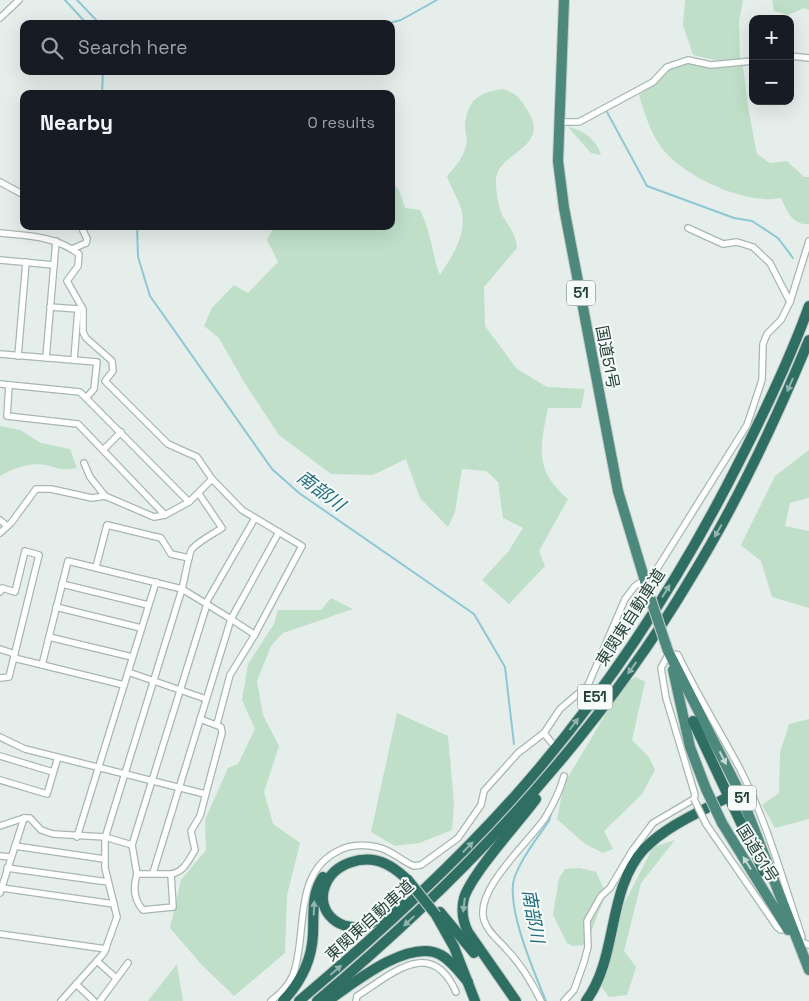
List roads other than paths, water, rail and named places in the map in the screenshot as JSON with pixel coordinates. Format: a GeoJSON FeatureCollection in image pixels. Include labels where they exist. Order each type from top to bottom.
{"type":"FeatureCollection","features":[{"type":"Feature","properties":{"kind":"highway","name":"国道51号"},"geometry":{"type":"LineString","coordinates":[[564,0],[558,161],[568,228],[618,491],[668,652],[690,747],[706,789],[722,823],[785,925],[802,945]]}},
{"type":"Feature","properties":{"kind":"highway","name":"東関東自動車道"},"geometry":{"type":"LineString","coordinates":[[299,1001],[396,916],[454,861],[516,795],[602,688],[644,626],[716,508],[772,395],[809,306]]}},
{"type":"Feature","properties":{"kind":"highway","name":"東関東自動車道"},"geometry":{"type":"LineString","coordinates":[[317,1001],[385,943],[455,876],[525,802],[569,750],[639,658],[692,577],[752,468],[809,340]]}},
{"type":"Feature","properties":{"kind":"highway","name":"国道51号"},"geometry":{"type":"LineString","coordinates":[[668,652],[740,792],[781,899],[802,945],[809,970]]}},
{"type":"Feature","properties":{"kind":"highway"},"geometry":{"type":"LineString","coordinates":[[678,671],[693,721]]}},
{"type":"Feature","properties":{"kind":"highway"},"geometry":{"type":"LineString","coordinates":[[678,694],[693,721],[775,894],[781,899]]}},
{"type":"Feature","properties":{"kind":"highway"},"geometry":{"type":"LineString","coordinates":[[516,1001],[493,970],[466,927],[463,914],[465,898],[474,880],[553,778],[569,750]]}},
{"type":"Feature","properties":{"kind":"highway"},"geometry":{"type":"LineString","coordinates":[[583,998],[605,963],[622,889],[636,859],[662,834],[728,797]]}},
{"type":"Feature","properties":{"kind":"highway"},"geometry":{"type":"LineString","coordinates":[[283,1001],[292,992],[304,970],[313,936],[314,898],[322,879],[334,866],[349,857],[373,855],[397,864],[479,960],[493,970]]}},
{"type":"Feature","properties":{"kind":"highway"},"geometry":{"type":"LineString","coordinates":[[410,879],[395,869],[379,862],[367,860],[350,863],[334,873],[327,882],[323,895],[325,909],[332,918],[343,926],[354,928],[367,925],[408,900],[454,861]]}},
{"type":"Feature","properties":{"kind":"highway"},"geometry":{"type":"LineString","coordinates":[[764,872],[785,925]]}},
{"type":"Feature","properties":{"kind":"highway"},"geometry":{"type":"LineString","coordinates":[[438,914],[454,947],[475,1001]]}},
{"type":"Feature","properties":{"kind":"highway"},"geometry":{"type":"LineString","coordinates":[[328,1001],[389,962],[417,950],[432,951],[443,956],[468,982]]}},
{"type":"Feature","properties":{"kind":"street"},"geometry":{"type":"LineString","coordinates":[[0,18],[19,0]]}},
{"type":"Feature","properties":{"kind":"street"},"geometry":{"type":"LineString","coordinates":[[794,56],[809,58]]}},
{"type":"Feature","properties":{"kind":"street"},"geometry":{"type":"LineString","coordinates":[[559,122],[579,122],[653,82],[667,67],[688,60],[711,65],[749,61]]}},
{"type":"Feature","properties":{"kind":"street"},"geometry":{"type":"LineString","coordinates":[[0,182],[20,192]]}},
{"type":"Feature","properties":{"kind":"street"},"geometry":{"type":"LineString","coordinates":[[688,228],[723,244],[737,242],[753,248],[770,263],[790,302]]}},
{"type":"Feature","properties":{"kind":"street"},"geometry":{"type":"LineString","coordinates":[[72,250],[86,243],[87,239],[83,230]]}},
{"type":"Feature","properties":{"kind":"street"},"geometry":{"type":"LineString","coordinates":[[0,233],[48,238],[79,254],[78,266],[66,279],[83,309],[83,332],[86,338],[112,361],[113,371],[105,381],[168,444],[197,457],[212,479],[242,510],[302,546],[255,635],[230,675],[217,724]]}},
{"type":"Feature","properties":{"kind":"street"},"geometry":{"type":"LineString","coordinates":[[46,358],[56,241]]}},
{"type":"Feature","properties":{"kind":"street"},"geometry":{"type":"LineString","coordinates":[[271,1001],[281,993],[292,977],[298,956],[306,895],[311,879],[322,863],[340,850],[364,845],[386,849],[414,866],[421,865],[458,838],[481,805],[484,791],[518,753],[544,733],[560,709],[588,685],[625,599],[635,586],[646,586],[656,572],[746,425],[762,380],[763,344],[767,334],[781,320],[790,302],[809,241]]}},
{"type":"Feature","properties":{"kind":"street"},"geometry":{"type":"LineString","coordinates":[[0,260],[54,265]]}},
{"type":"Feature","properties":{"kind":"street"},"geometry":{"type":"LineString","coordinates":[[18,356],[26,262]]}},
{"type":"Feature","properties":{"kind":"street"},"geometry":{"type":"LineString","coordinates":[[50,307],[78,309],[74,360]]}},
{"type":"Feature","properties":{"kind":"street"},"geometry":{"type":"LineString","coordinates":[[0,354],[97,362],[94,390],[86,398]]}},
{"type":"Feature","properties":{"kind":"street"},"geometry":{"type":"LineString","coordinates":[[0,384],[80,392],[189,502]]}},
{"type":"Feature","properties":{"kind":"street"},"geometry":{"type":"LineString","coordinates":[[9,385],[7,416],[78,424],[165,515]]}},
{"type":"Feature","properties":{"kind":"street"},"geometry":{"type":"LineString","coordinates":[[103,450],[121,432]]}},
{"type":"Feature","properties":{"kind":"street"},"geometry":{"type":"LineString","coordinates":[[84,463],[90,477],[105,496],[154,517],[165,515],[189,502],[212,479]]}},
{"type":"Feature","properties":{"kind":"street"},"geometry":{"type":"LineString","coordinates":[[0,533],[8,526],[36,488],[51,489],[92,498],[105,496]]}},
{"type":"Feature","properties":{"kind":"street"},"geometry":{"type":"LineString","coordinates":[[61,1001],[106,950],[116,917],[104,859],[105,837],[182,588],[191,549],[222,528],[199,494]]}},
{"type":"Feature","properties":{"kind":"street"},"geometry":{"type":"LineString","coordinates":[[171,874],[173,908],[143,910],[135,896],[134,888],[137,874],[132,845],[207,604],[255,518]]}},
{"type":"Feature","properties":{"kind":"street"},"geometry":{"type":"LineString","coordinates":[[0,520],[8,526]]}},
{"type":"Feature","properties":{"kind":"street"},"geometry":{"type":"LineString","coordinates":[[96,567],[107,525],[161,538],[171,554],[189,558]]}},
{"type":"Feature","properties":{"kind":"street"},"geometry":{"type":"LineString","coordinates":[[153,873],[231,619],[278,532]]}},
{"type":"Feature","properties":{"kind":"street"},"geometry":{"type":"LineString","coordinates":[[0,592],[2,588],[15,592],[25,552],[40,555],[9,677],[0,678]]}},
{"type":"Feature","properties":{"kind":"street"},"geometry":{"type":"LineString","coordinates":[[42,665],[68,560],[182,588],[255,635]]}},
{"type":"Feature","properties":{"kind":"street"},"geometry":{"type":"LineString","coordinates":[[77,837],[156,582]]}},
{"type":"Feature","properties":{"kind":"street"},"geometry":{"type":"LineString","coordinates":[[62,584],[148,605]]}},
{"type":"Feature","properties":{"kind":"street"},"geometry":{"type":"LineString","coordinates":[[56,607],[141,628]]}},
{"type":"Feature","properties":{"kind":"street"},"geometry":{"type":"LineString","coordinates":[[49,637],[132,657]]}},
{"type":"Feature","properties":{"kind":"street"},"geometry":{"type":"LineString","coordinates":[[0,650],[42,665],[124,685]]}},
{"type":"Feature","properties":{"kind":"street"},"geometry":{"type":"LineString","coordinates":[[785,925],[781,930],[777,927],[706,824],[694,799],[695,795],[666,698],[661,668],[668,652],[678,655],[698,697],[740,769],[768,834],[802,945]]}},
{"type":"Feature","properties":{"kind":"street"},"geometry":{"type":"LineString","coordinates":[[128,672],[206,698]]}},
{"type":"Feature","properties":{"kind":"street"},"geometry":{"type":"LineString","coordinates":[[137,874],[171,874],[183,870],[195,850],[191,832],[200,816],[222,733],[221,727],[217,724],[200,719]]}},
{"type":"Feature","properties":{"kind":"street"},"geometry":{"type":"LineString","coordinates":[[544,733],[551,742]]}},
{"type":"Feature","properties":{"kind":"street"},"geometry":{"type":"LineString","coordinates":[[0,737],[25,749],[205,794]]}},
{"type":"Feature","properties":{"kind":"street"},"geometry":{"type":"LineString","coordinates":[[0,756],[54,772]]}},
{"type":"Feature","properties":{"kind":"street"},"geometry":{"type":"LineString","coordinates":[[0,780],[47,794],[58,757]]}},
{"type":"Feature","properties":{"kind":"street"},"geometry":{"type":"LineString","coordinates":[[541,1001],[519,964],[488,929],[482,909],[483,901],[504,870],[545,818],[561,787],[564,776]]}},
{"type":"Feature","properties":{"kind":"street"},"geometry":{"type":"LineString","coordinates":[[564,1001],[574,990],[588,952],[587,921],[601,896],[610,888],[632,851],[653,823],[694,799]]}},
{"type":"Feature","properties":{"kind":"street"},"geometry":{"type":"LineString","coordinates":[[0,826],[24,818],[30,818],[45,832],[77,837],[105,837],[132,845]]}},
{"type":"Feature","properties":{"kind":"street"},"geometry":{"type":"LineString","coordinates":[[24,818],[1,890],[114,904]]}},
{"type":"Feature","properties":{"kind":"street"},"geometry":{"type":"LineString","coordinates":[[15,846],[104,859]]}},
{"type":"Feature","properties":{"kind":"street"},"geometry":{"type":"LineString","coordinates":[[0,856],[11,858]]}},
{"type":"Feature","properties":{"kind":"street"},"geometry":{"type":"LineString","coordinates":[[8,868],[108,882]]}},
{"type":"Feature","properties":{"kind":"street"},"geometry":{"type":"LineString","coordinates":[[0,934],[106,950]]}},
{"type":"Feature","properties":{"kind":"street"},"geometry":{"type":"LineString","coordinates":[[97,961],[116,978]]}},
{"type":"Feature","properties":{"kind":"street"},"geometry":{"type":"LineString","coordinates":[[100,1001],[128,962]]}},
{"type":"Feature","properties":{"kind":"street"},"geometry":{"type":"LineString","coordinates":[[356,1001],[358,996],[395,972],[409,965],[424,962],[436,965],[442,970],[456,992]]}},
{"type":"Feature","properties":{"kind":"street"},"geometry":{"type":"LineString","coordinates":[[76,984],[94,1001]]}},
{"type":"Feature","properties":{"kind":"street"},"geometry":{"type":"LineString","coordinates":[[574,990],[583,998]]}},
{"type":"Feature","properties":{"kind":"waterway","name":"南部川"},"geometry":{"type":"LineString","coordinates":[[65,0],[83,20]]}},
{"type":"Feature","properties":{"kind":"waterway"},"geometry":{"type":"LineString","coordinates":[[77,0],[96,20]]}},
{"type":"Feature","properties":{"kind":"waterway"},"geometry":{"type":"LineString","coordinates":[[395,22],[437,0]]}},
{"type":"Feature","properties":{"kind":"waterway","name":"南部川"},"geometry":{"type":"LineString","coordinates":[[102,90],[103,75]]}},
{"type":"Feature","properties":{"kind":"waterway"},"geometry":{"type":"LineString","coordinates":[[607,112],[647,186],[734,218],[752,221],[778,238],[793,258]]}},
{"type":"Feature","properties":{"kind":"waterway","name":"南部川"},"geometry":{"type":"LineString","coordinates":[[137,230],[138,257],[150,296],[272,469],[299,493],[474,614],[505,667],[514,744]]}},
{"type":"Feature","properties":{"kind":"waterway","name":"南部川"},"geometry":{"type":"LineString","coordinates":[[546,1001],[522,939],[517,921],[513,888],[515,876],[522,861],[549,821],[552,811]]}}]}
